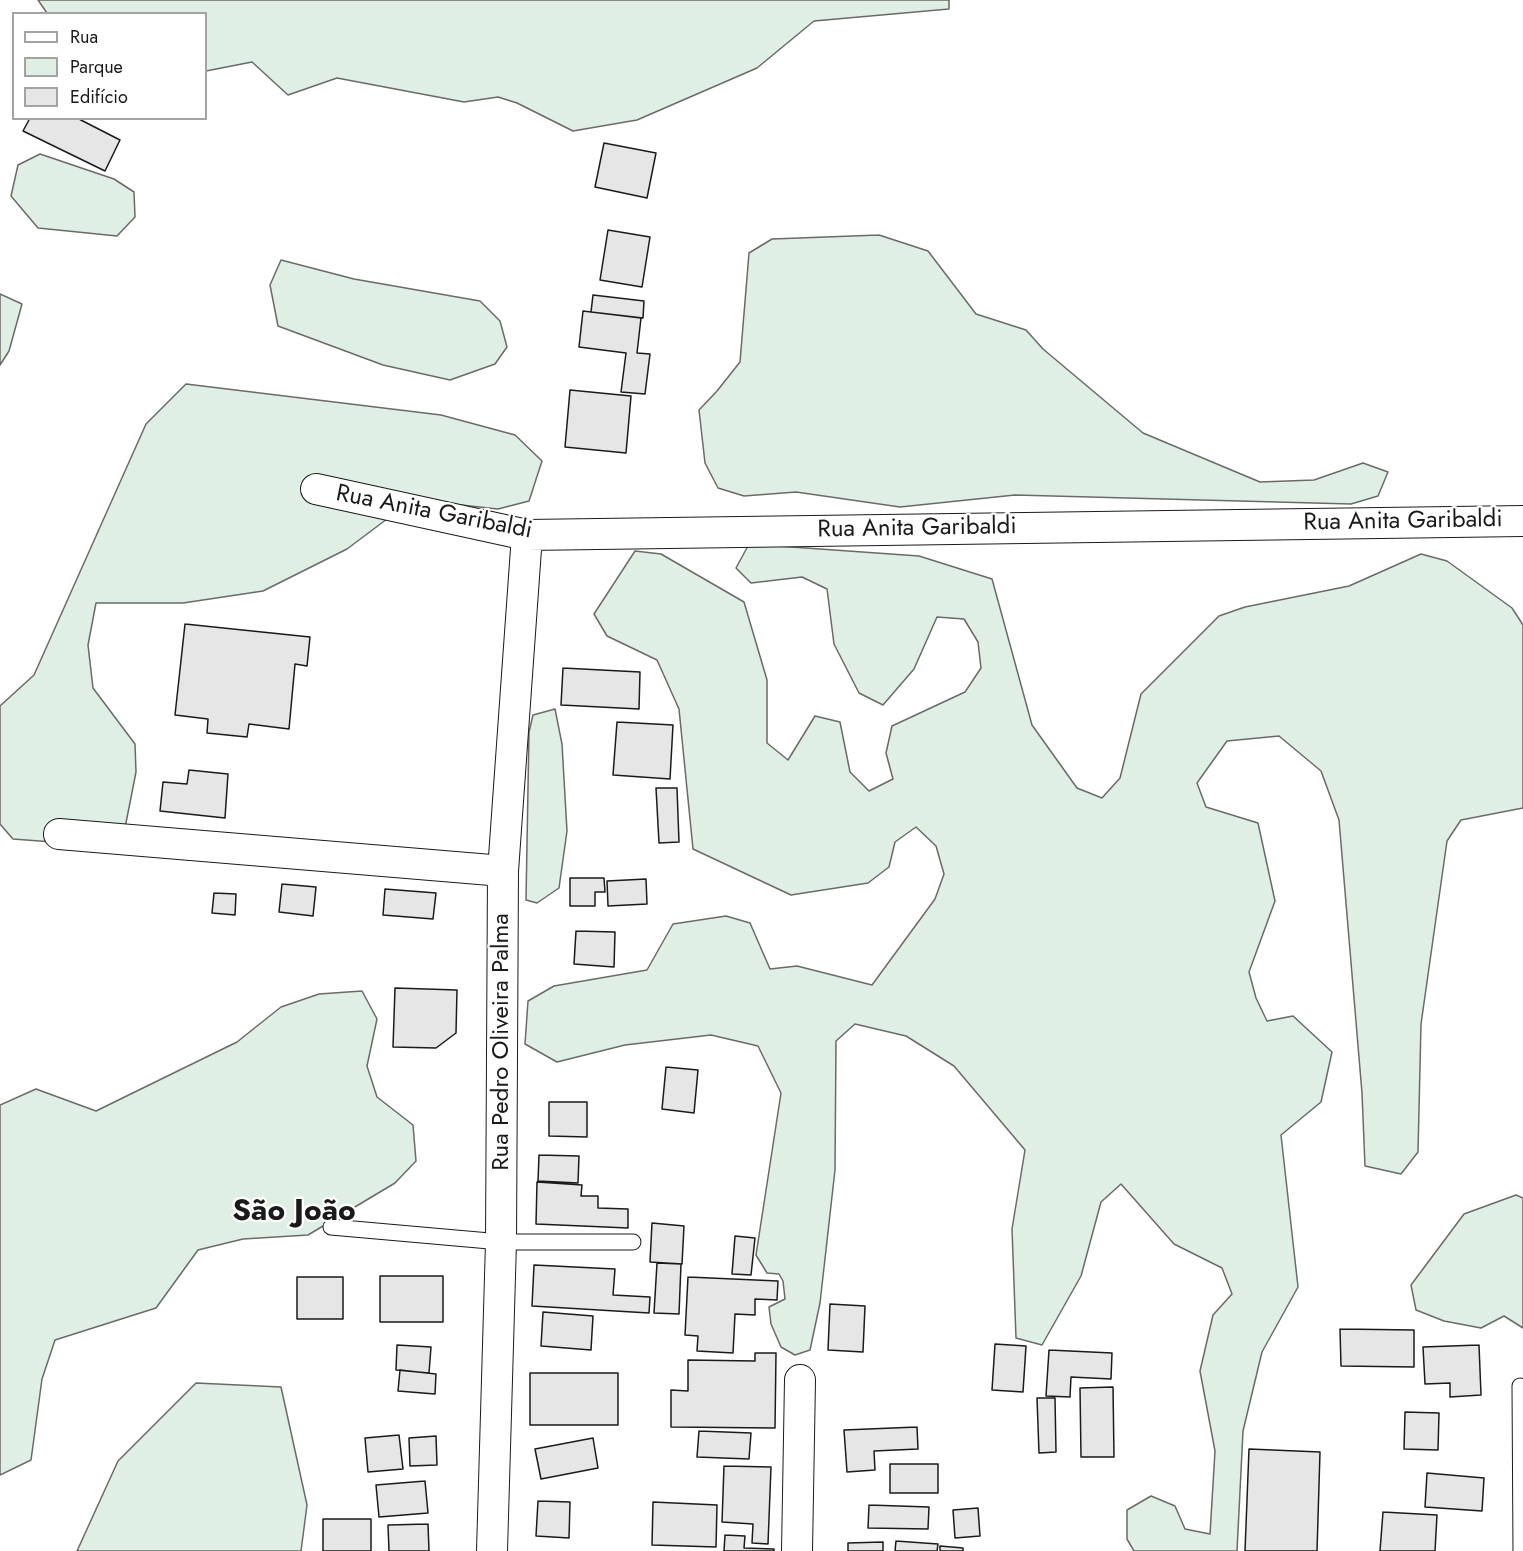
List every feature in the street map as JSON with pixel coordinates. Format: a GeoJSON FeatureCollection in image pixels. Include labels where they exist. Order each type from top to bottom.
{"type":"FeatureCollection","features":[{"type":"Feature","properties":{"kind":"street","name":"Rua Anita Garibaldi"},"geometry":{"type":"LineString","coordinates":[[316,489],[527,534],[1523,521]]}},
{"type":"Feature","properties":{"kind":"street","name":"Rua Pedro Oliveira Palma"},"geometry":{"type":"LineString","coordinates":[[492,1551],[501,1242],[503,871],[527,534]]}},
{"type":"Feature","properties":{"kind":"street"},"geometry":{"type":"LineString","coordinates":[[59,834],[503,871]]}},
{"type":"Feature","properties":{"kind":"street"},"geometry":{"type":"LineString","coordinates":[[797,1551],[800,1380]]}},
{"type":"Feature","properties":{"kind":"lane"},"geometry":{"type":"LineString","coordinates":[[331,1227],[501,1242],[633,1242]]}},
{"type":"Feature","properties":{"kind":"lane"},"geometry":{"type":"LineString","coordinates":[[1520,1386],[1521,1551]]}},
{"type":"Feature","properties":{"kind":"green space"},"geometry":{"type":"Polygon","coordinates":[[[38,0],[949,0],[949,9],[814,21],[757,68],[637,120],[573,131],[517,103],[498,97],[464,102],[337,78],[288,95],[252,62],[207,71],[207,12],[46,12],[38,0]]]}},
{"type":"Feature","properties":{"kind":"green space"},"geometry":{"type":"Polygon","coordinates":[[[40,154],[114,179],[134,192],[135,217],[117,236],[38,228],[11,196],[18,165],[40,154]]]}},
{"type":"Feature","properties":{"kind":"green space"},"geometry":{"type":"Polygon","coordinates":[[[879,235],[928,251],[976,314],[1026,330],[1043,349],[1143,433],[1260,482],[1314,480],[1363,463],[1388,472],[1378,496],[1351,504],[1015,495],[900,507],[796,492],[744,496],[718,488],[705,463],[699,410],[740,362],[749,253],[772,239],[879,235]]]}},
{"type":"Feature","properties":{"kind":"green space"},"geometry":{"type":"Polygon","coordinates":[[[281,260],[354,279],[480,301],[500,321],[507,347],[495,364],[450,380],[383,365],[278,326],[270,285],[281,260]]]}},
{"type":"Feature","properties":{"kind":"green space"},"geometry":{"type":"Polygon","coordinates":[[[0,294],[22,304],[9,351],[0,365],[0,294]]]}},
{"type":"Feature","properties":{"kind":"green space"},"geometry":{"type":"Polygon","coordinates":[[[186,384],[441,415],[515,435],[542,461],[529,501],[498,509],[424,501],[387,519],[347,549],[263,591],[183,603],[96,603],[88,645],[93,688],[135,744],[136,772],[123,838],[79,844],[13,839],[0,824],[0,706],[34,675],[146,424],[186,384]]]}},
{"type":"Feature","properties":{"kind":"green space"},"geometry":{"type":"Polygon","coordinates":[[[749,544],[919,556],[992,579],[1032,725],[1077,788],[1102,798],[1120,778],[1141,694],[1219,616],[1245,607],[1349,586],[1421,554],[1447,561],[1512,608],[1523,625],[1523,808],[1461,820],[1447,841],[1421,1024],[1418,1152],[1401,1174],[1365,1166],[1362,1093],[1339,820],[1321,771],[1279,736],[1227,741],[1197,783],[1206,807],[1258,823],[1275,901],[1249,972],[1256,998],[1267,1021],[1293,1016],[1332,1052],[1321,1102],[1281,1135],[1298,1287],[1262,1352],[1243,1431],[1237,1551],[1134,1551],[1127,1539],[1127,1510],[1151,1496],[1175,1506],[1185,1529],[1210,1534],[1215,1451],[1200,1371],[1213,1315],[1232,1294],[1222,1268],[1174,1244],[1121,1184],[1101,1202],[1081,1276],[1042,1345],[1016,1338],[1012,1229],[1025,1150],[954,1066],[906,1036],[855,1024],[836,1041],[835,1170],[820,1303],[810,1350],[795,1355],[781,1347],[771,1324],[769,1307],[785,1299],[783,1281],[779,1274],[767,1273],[756,1255],[781,1093],[758,1046],[711,1035],[625,1045],[557,1062],[525,1044],[528,1001],[554,986],[647,970],[673,924],[726,916],[750,923],[770,969],[797,966],[872,985],[935,899],[944,874],[936,846],[916,827],[895,842],[889,867],[868,883],[791,895],[693,849],[679,709],[657,660],[607,636],[594,614],[635,551],[661,554],[744,602],[767,680],[767,743],[788,760],[815,716],[840,722],[850,772],[869,791],[893,779],[886,753],[892,726],[965,692],[981,668],[978,642],[964,619],[937,617],[914,669],[883,705],[859,693],[834,644],[827,589],[802,577],[751,583],[736,568],[749,544]]]}},
{"type":"Feature","properties":{"kind":"green space"},"geometry":{"type":"Polygon","coordinates":[[[555,709],[562,744],[567,831],[559,888],[537,903],[526,900],[529,732],[533,715],[555,709]]]}},
{"type":"Feature","properties":{"kind":"green space"},"geometry":{"type":"Polygon","coordinates":[[[362,991],[377,1019],[367,1066],[377,1097],[413,1125],[416,1161],[395,1183],[308,1235],[243,1239],[198,1250],[156,1308],[55,1340],[42,1379],[31,1460],[0,1475],[0,1105],[36,1089],[96,1111],[237,1042],[281,1007],[319,994],[362,991]]]}},
{"type":"Feature","properties":{"kind":"green space"},"geometry":{"type":"Polygon","coordinates":[[[1516,1195],[1523,1198],[1523,1328],[1504,1316],[1481,1328],[1444,1321],[1416,1310],[1411,1285],[1464,1214],[1516,1195]]]}},
{"type":"Feature","properties":{"kind":"green space"},"geometry":{"type":"Polygon","coordinates":[[[196,1383],[281,1387],[307,1505],[301,1551],[77,1551],[118,1461],[196,1383]]]}},
{"type":"Feature","properties":{"kind":"building"},"geometry":{"type":"Polygon","coordinates":[[[29,120],[81,120],[120,140],[105,171],[23,131],[29,120]]]}},
{"type":"Feature","properties":{"kind":"building"},"geometry":{"type":"Polygon","coordinates":[[[604,143],[656,153],[647,198],[595,187],[604,143]]]}},
{"type":"Feature","properties":{"kind":"building"},"geometry":{"type":"Polygon","coordinates":[[[608,230],[650,237],[642,287],[600,280],[608,230]]]}},
{"type":"Feature","properties":{"kind":"building"},"geometry":{"type":"Polygon","coordinates":[[[593,295],[644,301],[643,318],[591,312],[593,295]]]}},
{"type":"Feature","properties":{"kind":"building"},"geometry":{"type":"Polygon","coordinates":[[[583,311],[641,318],[637,353],[650,354],[645,394],[621,392],[626,353],[579,347],[583,311]]]}},
{"type":"Feature","properties":{"kind":"building"},"geometry":{"type":"Polygon","coordinates":[[[570,390],[631,396],[626,453],[565,447],[570,390]]]}},
{"type":"Feature","properties":{"kind":"building"},"geometry":{"type":"Polygon","coordinates":[[[185,624],[310,637],[307,666],[295,664],[289,729],[249,724],[247,737],[207,733],[208,719],[175,715],[185,624]]]}},
{"type":"Feature","properties":{"kind":"building"},"geometry":{"type":"Polygon","coordinates":[[[563,668],[640,672],[639,709],[561,705],[563,668]]]}},
{"type":"Feature","properties":{"kind":"building"},"geometry":{"type":"Polygon","coordinates":[[[617,722],[673,725],[670,779],[613,775],[617,722]]]}},
{"type":"Feature","properties":{"kind":"building"},"geometry":{"type":"Polygon","coordinates":[[[189,770],[228,774],[225,818],[160,811],[163,782],[187,784],[189,770]]]}},
{"type":"Feature","properties":{"kind":"building"},"geometry":{"type":"Polygon","coordinates":[[[656,788],[677,788],[679,842],[659,843],[656,788]]]}},
{"type":"Feature","properties":{"kind":"building"},"geometry":{"type":"Polygon","coordinates":[[[570,878],[604,878],[605,892],[595,892],[595,906],[570,906],[570,878]]]}},
{"type":"Feature","properties":{"kind":"building"},"geometry":{"type":"Polygon","coordinates":[[[646,879],[647,904],[608,906],[607,881],[646,879]]]}},
{"type":"Feature","properties":{"kind":"building"},"geometry":{"type":"Polygon","coordinates":[[[282,884],[316,887],[313,916],[279,912],[282,884]]]}},
{"type":"Feature","properties":{"kind":"building"},"geometry":{"type":"Polygon","coordinates":[[[385,889],[436,893],[433,919],[383,915],[385,889]]]}},
{"type":"Feature","properties":{"kind":"building"},"geometry":{"type":"Polygon","coordinates":[[[214,893],[236,894],[235,915],[212,913],[214,893]]]}},
{"type":"Feature","properties":{"kind":"building"},"geometry":{"type":"Polygon","coordinates":[[[576,931],[615,932],[614,967],[574,964],[576,931]]]}},
{"type":"Feature","properties":{"kind":"building"},"geometry":{"type":"Polygon","coordinates":[[[395,988],[457,990],[456,1033],[436,1048],[393,1047],[395,988]]]}},
{"type":"Feature","properties":{"kind":"building"},"geometry":{"type":"Polygon","coordinates":[[[666,1067],[698,1070],[694,1113],[662,1109],[666,1067]]]}},
{"type":"Feature","properties":{"kind":"building"},"geometry":{"type":"Polygon","coordinates":[[[549,1102],[587,1102],[587,1137],[549,1136],[549,1102]]]}},
{"type":"Feature","properties":{"kind":"building"},"geometry":{"type":"Polygon","coordinates":[[[539,1155],[579,1156],[578,1183],[538,1181],[539,1155]]]}},
{"type":"Feature","properties":{"kind":"building"},"geometry":{"type":"Polygon","coordinates":[[[537,1182],[582,1185],[581,1196],[598,1196],[598,1208],[628,1209],[628,1228],[536,1224],[537,1182]]]}},
{"type":"Feature","properties":{"kind":"building"},"geometry":{"type":"Polygon","coordinates":[[[652,1223],[684,1226],[682,1264],[650,1262],[652,1223]]]}},
{"type":"Feature","properties":{"kind":"building"},"geometry":{"type":"Polygon","coordinates":[[[735,1236],[755,1238],[751,1275],[732,1274],[735,1236]]]}},
{"type":"Feature","properties":{"kind":"building"},"geometry":{"type":"Polygon","coordinates":[[[657,1263],[681,1264],[679,1314],[654,1313],[657,1263]]]}},
{"type":"Feature","properties":{"kind":"building"},"geometry":{"type":"Polygon","coordinates":[[[534,1265],[615,1269],[613,1295],[650,1297],[649,1313],[532,1306],[534,1265]]]}},
{"type":"Feature","properties":{"kind":"building"},"geometry":{"type":"Polygon","coordinates":[[[380,1276],[443,1276],[443,1322],[380,1322],[380,1276]]]}},
{"type":"Feature","properties":{"kind":"building"},"geometry":{"type":"Polygon","coordinates":[[[297,1277],[343,1277],[343,1319],[297,1319],[297,1277]]]}},
{"type":"Feature","properties":{"kind":"building"},"geometry":{"type":"Polygon","coordinates":[[[688,1277],[778,1281],[777,1300],[755,1299],[755,1315],[735,1314],[733,1353],[697,1351],[698,1336],[685,1335],[688,1277]]]}},
{"type":"Feature","properties":{"kind":"building"},"geometry":{"type":"Polygon","coordinates":[[[830,1304],[865,1306],[863,1352],[828,1350],[830,1304]]]}},
{"type":"Feature","properties":{"kind":"building"},"geometry":{"type":"Polygon","coordinates":[[[543,1312],[593,1316],[591,1350],[541,1346],[543,1312]]]}},
{"type":"Feature","properties":{"kind":"building"},"geometry":{"type":"Polygon","coordinates":[[[1340,1329],[1414,1330],[1414,1367],[1341,1366],[1340,1329]]]}},
{"type":"Feature","properties":{"kind":"building"},"geometry":{"type":"Polygon","coordinates":[[[995,1344],[1026,1346],[1023,1392],[992,1390],[995,1344]]]}},
{"type":"Feature","properties":{"kind":"building"},"geometry":{"type":"Polygon","coordinates":[[[397,1345],[431,1347],[429,1373],[396,1370],[397,1345]]]}},
{"type":"Feature","properties":{"kind":"building"},"geometry":{"type":"Polygon","coordinates":[[[1479,1345],[1481,1395],[1450,1397],[1450,1383],[1425,1384],[1423,1347],[1479,1345]]]}},
{"type":"Feature","properties":{"kind":"building"},"geometry":{"type":"Polygon","coordinates":[[[1049,1350],[1112,1353],[1111,1379],[1071,1377],[1070,1397],[1046,1396],[1049,1350]]]}},
{"type":"Feature","properties":{"kind":"building"},"geometry":{"type":"Polygon","coordinates":[[[755,1353],[776,1353],[775,1428],[671,1427],[671,1390],[688,1391],[688,1360],[755,1361],[755,1353]]]}},
{"type":"Feature","properties":{"kind":"building"},"geometry":{"type":"Polygon","coordinates":[[[400,1370],[436,1374],[435,1394],[398,1391],[400,1370]]]}},
{"type":"Feature","properties":{"kind":"building"},"geometry":{"type":"Polygon","coordinates":[[[530,1373],[618,1373],[618,1425],[530,1425],[530,1373]]]}},
{"type":"Feature","properties":{"kind":"building"},"geometry":{"type":"Polygon","coordinates":[[[1113,1387],[1114,1457],[1081,1457],[1080,1388],[1113,1387]]]}},
{"type":"Feature","properties":{"kind":"building"},"geometry":{"type":"Polygon","coordinates":[[[1037,1398],[1055,1398],[1056,1452],[1039,1453],[1037,1398]]]}},
{"type":"Feature","properties":{"kind":"building"},"geometry":{"type":"Polygon","coordinates":[[[1405,1412],[1439,1413],[1438,1450],[1404,1449],[1405,1412]]]}},
{"type":"Feature","properties":{"kind":"building"},"geometry":{"type":"Polygon","coordinates":[[[917,1427],[918,1449],[874,1451],[875,1470],[847,1472],[844,1430],[917,1427]]]}},
{"type":"Feature","properties":{"kind":"building"},"geometry":{"type":"Polygon","coordinates":[[[699,1431],[751,1433],[749,1459],[697,1457],[699,1431]]]}},
{"type":"Feature","properties":{"kind":"building"},"geometry":{"type":"Polygon","coordinates":[[[399,1435],[403,1469],[368,1472],[365,1438],[399,1435]]]}},
{"type":"Feature","properties":{"kind":"building"},"geometry":{"type":"Polygon","coordinates":[[[436,1436],[437,1465],[410,1466],[409,1438],[436,1436]]]}},
{"type":"Feature","properties":{"kind":"building"},"geometry":{"type":"Polygon","coordinates":[[[593,1438],[598,1468],[541,1479],[535,1449],[593,1438]]]}},
{"type":"Feature","properties":{"kind":"building"},"geometry":{"type":"Polygon","coordinates":[[[1249,1449],[1320,1452],[1317,1551],[1245,1551],[1249,1449]]]}},
{"type":"Feature","properties":{"kind":"building"},"geometry":{"type":"Polygon","coordinates":[[[890,1464],[938,1464],[938,1493],[890,1493],[890,1464]]]}},
{"type":"Feature","properties":{"kind":"building"},"geometry":{"type":"Polygon","coordinates":[[[724,1466],[771,1467],[768,1544],[752,1543],[753,1524],[722,1522],[724,1466]]]}},
{"type":"Feature","properties":{"kind":"building"},"geometry":{"type":"Polygon","coordinates":[[[1427,1473],[1484,1478],[1482,1511],[1425,1507],[1427,1473]]]}},
{"type":"Feature","properties":{"kind":"building"},"geometry":{"type":"Polygon","coordinates":[[[425,1481],[428,1513],[379,1517],[376,1485],[425,1481]]]}},
{"type":"Feature","properties":{"kind":"building"},"geometry":{"type":"Polygon","coordinates":[[[538,1501],[570,1502],[569,1538],[536,1536],[538,1501]]]}},
{"type":"Feature","properties":{"kind":"building"},"geometry":{"type":"Polygon","coordinates":[[[653,1502],[717,1505],[716,1547],[652,1545],[653,1502]]]}},
{"type":"Feature","properties":{"kind":"building"},"geometry":{"type":"Polygon","coordinates":[[[869,1505],[929,1507],[928,1529],[868,1528],[869,1505]]]}},
{"type":"Feature","properties":{"kind":"building"},"geometry":{"type":"Polygon","coordinates":[[[978,1508],[980,1536],[955,1538],[953,1510],[978,1508]]]}},
{"type":"Feature","properties":{"kind":"building"},"geometry":{"type":"Polygon","coordinates":[[[1383,1512],[1437,1515],[1435,1551],[1380,1551],[1383,1512]]]}},
{"type":"Feature","properties":{"kind":"building"},"geometry":{"type":"Polygon","coordinates":[[[323,1519],[371,1519],[371,1551],[323,1551],[323,1519]]]}},
{"type":"Feature","properties":{"kind":"building"},"geometry":{"type":"Polygon","coordinates":[[[428,1524],[429,1551],[389,1551],[388,1525],[428,1524]]]}},
{"type":"Feature","properties":{"kind":"building"},"geometry":{"type":"Polygon","coordinates":[[[725,1535],[745,1536],[744,1548],[774,1549],[774,1551],[724,1551],[725,1535]]]}},
{"type":"Feature","properties":{"kind":"building"},"geometry":{"type":"Polygon","coordinates":[[[896,1541],[938,1544],[937,1551],[895,1551],[896,1541]]]}},
{"type":"Feature","properties":{"kind":"building"},"geometry":{"type":"Polygon","coordinates":[[[883,1542],[883,1551],[848,1551],[848,1543],[883,1542]]]}},
{"type":"Feature","properties":{"kind":"building"},"geometry":{"type":"Polygon","coordinates":[[[940,1546],[963,1548],[963,1551],[940,1551],[940,1546]]]}},
{"type":"Feature","properties":{"kind":"district","name":"São João"},"geometry":{"type":"Point","coordinates":[294,1213]}}]}
